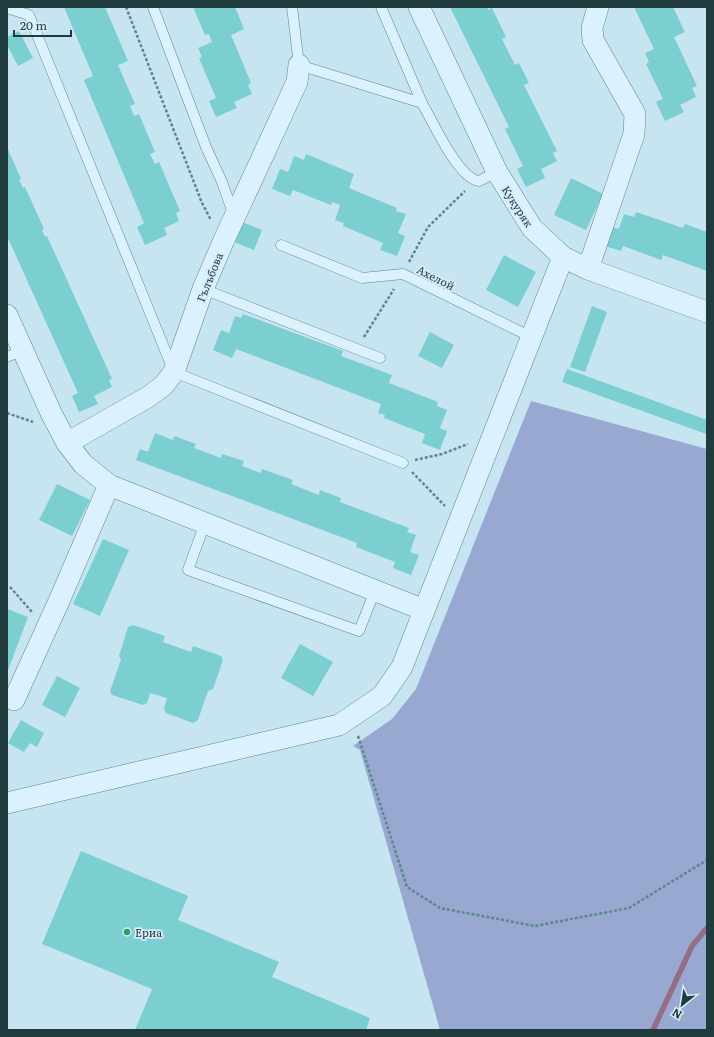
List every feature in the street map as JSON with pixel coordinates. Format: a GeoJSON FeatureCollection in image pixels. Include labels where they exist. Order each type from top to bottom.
{"type":"FeatureCollection","features":[{"type":"Feature","properties":{"kind":"street","name":"Кукуряк"},"geometry":{"type":"LineString","coordinates":[[419,7],[497,172],[532,228],[562,257],[588,269],[707,312]]}},
{"type":"Feature","properties":{"kind":"street"},"geometry":{"type":"LineString","coordinates":[[588,269],[634,134],[636,123],[635,114],[593,40],[592,28],[598,7]]}},
{"type":"Feature","properties":{"kind":"street","name":"Гълъбова"},"geometry":{"type":"LineString","coordinates":[[67,443],[148,397],[163,386],[174,372],[203,289],[234,217],[297,82],[299,65]]}},
{"type":"Feature","properties":{"kind":"street"},"geometry":{"type":"LineString","coordinates":[[7,803],[339,725],[352,718],[382,696],[402,667],[562,257]]}},
{"type":"Feature","properties":{"kind":"street"},"geometry":{"type":"LineString","coordinates":[[7,315],[15,353],[67,443],[83,464],[109,485],[424,610]]}},
{"type":"Feature","properties":{"kind":"street"},"geometry":{"type":"LineString","coordinates":[[14,700],[109,485]]}},
{"type":"Feature","properties":{"kind":"lane"},"geometry":{"type":"LineString","coordinates":[[153,7],[206,147],[222,182],[234,217]]}},
{"type":"Feature","properties":{"kind":"lane"},"geometry":{"type":"LineString","coordinates":[[292,7],[299,65],[422,103]]}},
{"type":"Feature","properties":{"kind":"lane"},"geometry":{"type":"LineString","coordinates":[[381,7],[422,103],[456,161],[469,178],[475,181],[484,180],[497,172]]}},
{"type":"Feature","properties":{"kind":"lane"},"geometry":{"type":"LineString","coordinates":[[7,8],[29,16],[174,372],[403,463]]}},
{"type":"Feature","properties":{"kind":"lane","name":"Ахелой"},"geometry":{"type":"LineString","coordinates":[[281,245],[362,278],[403,274],[531,337]]}},
{"type":"Feature","properties":{"kind":"lane"},"geometry":{"type":"LineString","coordinates":[[203,289],[380,358]]}},
{"type":"Feature","properties":{"kind":"lane"},"geometry":{"type":"LineString","coordinates":[[206,523],[188,570],[359,631],[375,591]]}},
{"type":"Feature","properties":{"kind":"path"},"geometry":{"type":"LineString","coordinates":[[126,7],[202,203],[223,242]]}},
{"type":"Feature","properties":{"kind":"path"},"geometry":{"type":"LineString","coordinates":[[357,348],[403,274],[428,227],[475,181]]}},
{"type":"Feature","properties":{"kind":"path"},"geometry":{"type":"LineString","coordinates":[[403,463],[442,454],[493,435]]}},
{"type":"Feature","properties":{"kind":"path"},"geometry":{"type":"LineString","coordinates":[[403,463],[459,520]]}},
{"type":"Feature","properties":{"kind":"path"},"geometry":{"type":"LineString","coordinates":[[10,587],[46,629]]}},
{"type":"Feature","properties":{"kind":"path"},"geometry":{"type":"LineString","coordinates":[[352,718],[407,887],[440,908],[535,926],[628,908],[707,860]]}},
{"type":"Feature","properties":{"kind":"shaded area"},"geometry":{"type":"Polygon","coordinates":[[[531,401],[707,449],[707,1030],[440,1030],[360,750],[353,746],[392,719],[416,689],[531,401]]]}},
{"type":"Feature","properties":{"kind":"building"},"geometry":{"type":"Polygon","coordinates":[[[64,7],[105,7],[128,61],[118,65],[135,104],[130,106],[134,116],[139,114],[155,152],[150,154],[155,164],[159,162],[180,211],[176,213],[179,221],[164,228],[167,235],[145,245],[137,227],[144,223],[84,80],[93,76],[64,7]]]}},
{"type":"Feature","properties":{"kind":"building"},"geometry":{"type":"Polygon","coordinates":[[[193,7],[235,7],[244,29],[231,35],[251,83],[248,85],[252,94],[234,102],[237,108],[216,117],[209,101],[216,98],[199,58],[202,57],[198,48],[212,42],[209,34],[205,35],[193,7]]]}},
{"type":"Feature","properties":{"kind":"building"},"geometry":{"type":"Polygon","coordinates":[[[450,7],[487,7],[488,10],[492,8],[506,37],[502,39],[515,65],[519,63],[529,83],[524,85],[557,151],[553,153],[557,161],[541,169],[545,178],[526,187],[517,169],[523,166],[505,129],[509,127],[450,7]]]}},
{"type":"Feature","properties":{"kind":"building"},"geometry":{"type":"Polygon","coordinates":[[[634,7],[673,7],[685,32],[674,37],[697,86],[692,88],[696,97],[680,105],[684,112],[665,121],[656,102],[663,99],[646,64],[649,62],[645,53],[654,49],[634,7]]]}},
{"type":"Feature","properties":{"kind":"building"},"geometry":{"type":"Polygon","coordinates":[[[19,31],[33,58],[18,66],[7,45],[7,37],[19,31]]]}},
{"type":"Feature","properties":{"kind":"building"},"geometry":{"type":"Polygon","coordinates":[[[7,147],[21,179],[19,180],[23,188],[25,187],[44,229],[42,230],[45,237],[47,236],[112,379],[109,380],[112,387],[94,396],[98,404],[79,412],[72,396],[78,393],[7,236],[7,147]]]}},
{"type":"Feature","properties":{"kind":"building"},"geometry":{"type":"Polygon","coordinates":[[[306,154],[354,174],[349,188],[397,208],[396,211],[406,214],[398,233],[405,236],[397,256],[380,250],[383,243],[343,226],[344,223],[335,220],[340,205],[332,202],[331,205],[293,190],[290,196],[272,189],[280,169],[288,172],[294,156],[304,160],[306,154]]]}},
{"type":"Feature","properties":{"kind":"building"},"geometry":{"type":"Polygon","coordinates":[[[571,178],[603,194],[586,230],[554,215],[571,178]]]}},
{"type":"Feature","properties":{"kind":"building"},"geometry":{"type":"Polygon","coordinates":[[[636,212],[683,228],[685,224],[707,232],[707,271],[663,255],[661,260],[623,246],[621,251],[605,246],[612,227],[619,229],[624,214],[634,217],[636,212]]]}},
{"type":"Feature","properties":{"kind":"building"},"geometry":{"type":"Polygon","coordinates":[[[242,222],[262,230],[254,250],[234,242],[242,222]]]}},
{"type":"Feature","properties":{"kind":"building"},"geometry":{"type":"Polygon","coordinates":[[[504,255],[536,272],[518,307],[486,290],[504,255]]]}},
{"type":"Feature","properties":{"kind":"building"},"geometry":{"type":"Polygon","coordinates":[[[592,306],[607,312],[585,372],[570,367],[592,306]]]}},
{"type":"Feature","properties":{"kind":"building"},"geometry":{"type":"Polygon","coordinates":[[[243,314],[343,351],[341,356],[392,375],[389,383],[438,402],[437,406],[447,410],[440,428],[447,431],[440,450],[422,443],[425,434],[384,418],[385,415],[378,413],[381,404],[236,349],[232,358],[213,350],[221,330],[229,333],[235,316],[241,318],[243,314]]]}},
{"type":"Feature","properties":{"kind":"building"},"geometry":{"type":"Polygon","coordinates":[[[430,332],[454,345],[442,368],[418,356],[430,332]]]}},
{"type":"Feature","properties":{"kind":"building"},"geometry":{"type":"Polygon","coordinates":[[[567,369],[707,420],[706,434],[562,382],[567,369]]]}},
{"type":"Feature","properties":{"kind":"building"},"geometry":{"type":"Polygon","coordinates":[[[155,433],[173,440],[174,436],[196,444],[194,448],[221,458],[222,454],[244,461],[242,466],[261,473],[262,469],[293,480],[291,484],[319,495],[320,490],[341,498],[340,502],[409,528],[407,532],[416,535],[410,552],[419,555],[411,575],[393,568],[395,562],[356,547],[357,543],[136,460],[140,449],[148,452],[155,433]]]}},
{"type":"Feature","properties":{"kind":"building"},"geometry":{"type":"Polygon","coordinates":[[[57,484],[90,500],[72,536],[39,520],[57,484]]]}},
{"type":"Feature","properties":{"kind":"building"},"geometry":{"type":"Polygon","coordinates":[[[103,539],[129,550],[100,616],[73,604],[103,539]]]}},
{"type":"Feature","properties":{"kind":"building"},"geometry":{"type":"Polygon","coordinates":[[[7,609],[28,617],[7,673],[7,609]]]}},
{"type":"Feature","properties":{"kind":"building"},"geometry":{"type":"Polygon","coordinates":[[[133,625],[165,636],[163,642],[191,652],[193,646],[221,656],[223,660],[213,689],[208,691],[198,720],[193,723],[166,713],[164,709],[167,698],[150,693],[147,703],[143,705],[112,695],[110,691],[121,660],[119,656],[128,627],[133,625]]]}},
{"type":"Feature","properties":{"kind":"building"},"geometry":{"type":"Polygon","coordinates":[[[300,644],[333,662],[313,696],[281,678],[300,644]]]}},
{"type":"Feature","properties":{"kind":"building"},"geometry":{"type":"Polygon","coordinates":[[[57,676],[80,688],[65,717],[42,705],[57,676]]]}},
{"type":"Feature","properties":{"kind":"building"},"geometry":{"type":"Polygon","coordinates":[[[21,720],[44,733],[37,747],[30,743],[24,752],[8,743],[21,720]]]}},
{"type":"Feature","properties":{"kind":"building","name":"Ериа"},"geometry":{"type":"Polygon","coordinates":[[[81,851],[188,896],[178,920],[279,962],[272,977],[370,1018],[366,1030],[135,1030],[152,989],[42,944],[81,851]]]}},
{"type":"Feature","properties":{"kind":"waterway"},"geometry":{"type":"LineString","coordinates":[[653,1030],[692,946],[707,928]]}},
{"type":"Feature","properties":{"kind":"place","name":"Ериа"},"geometry":{"type":"Point","coordinates":[127,932]}}]}
